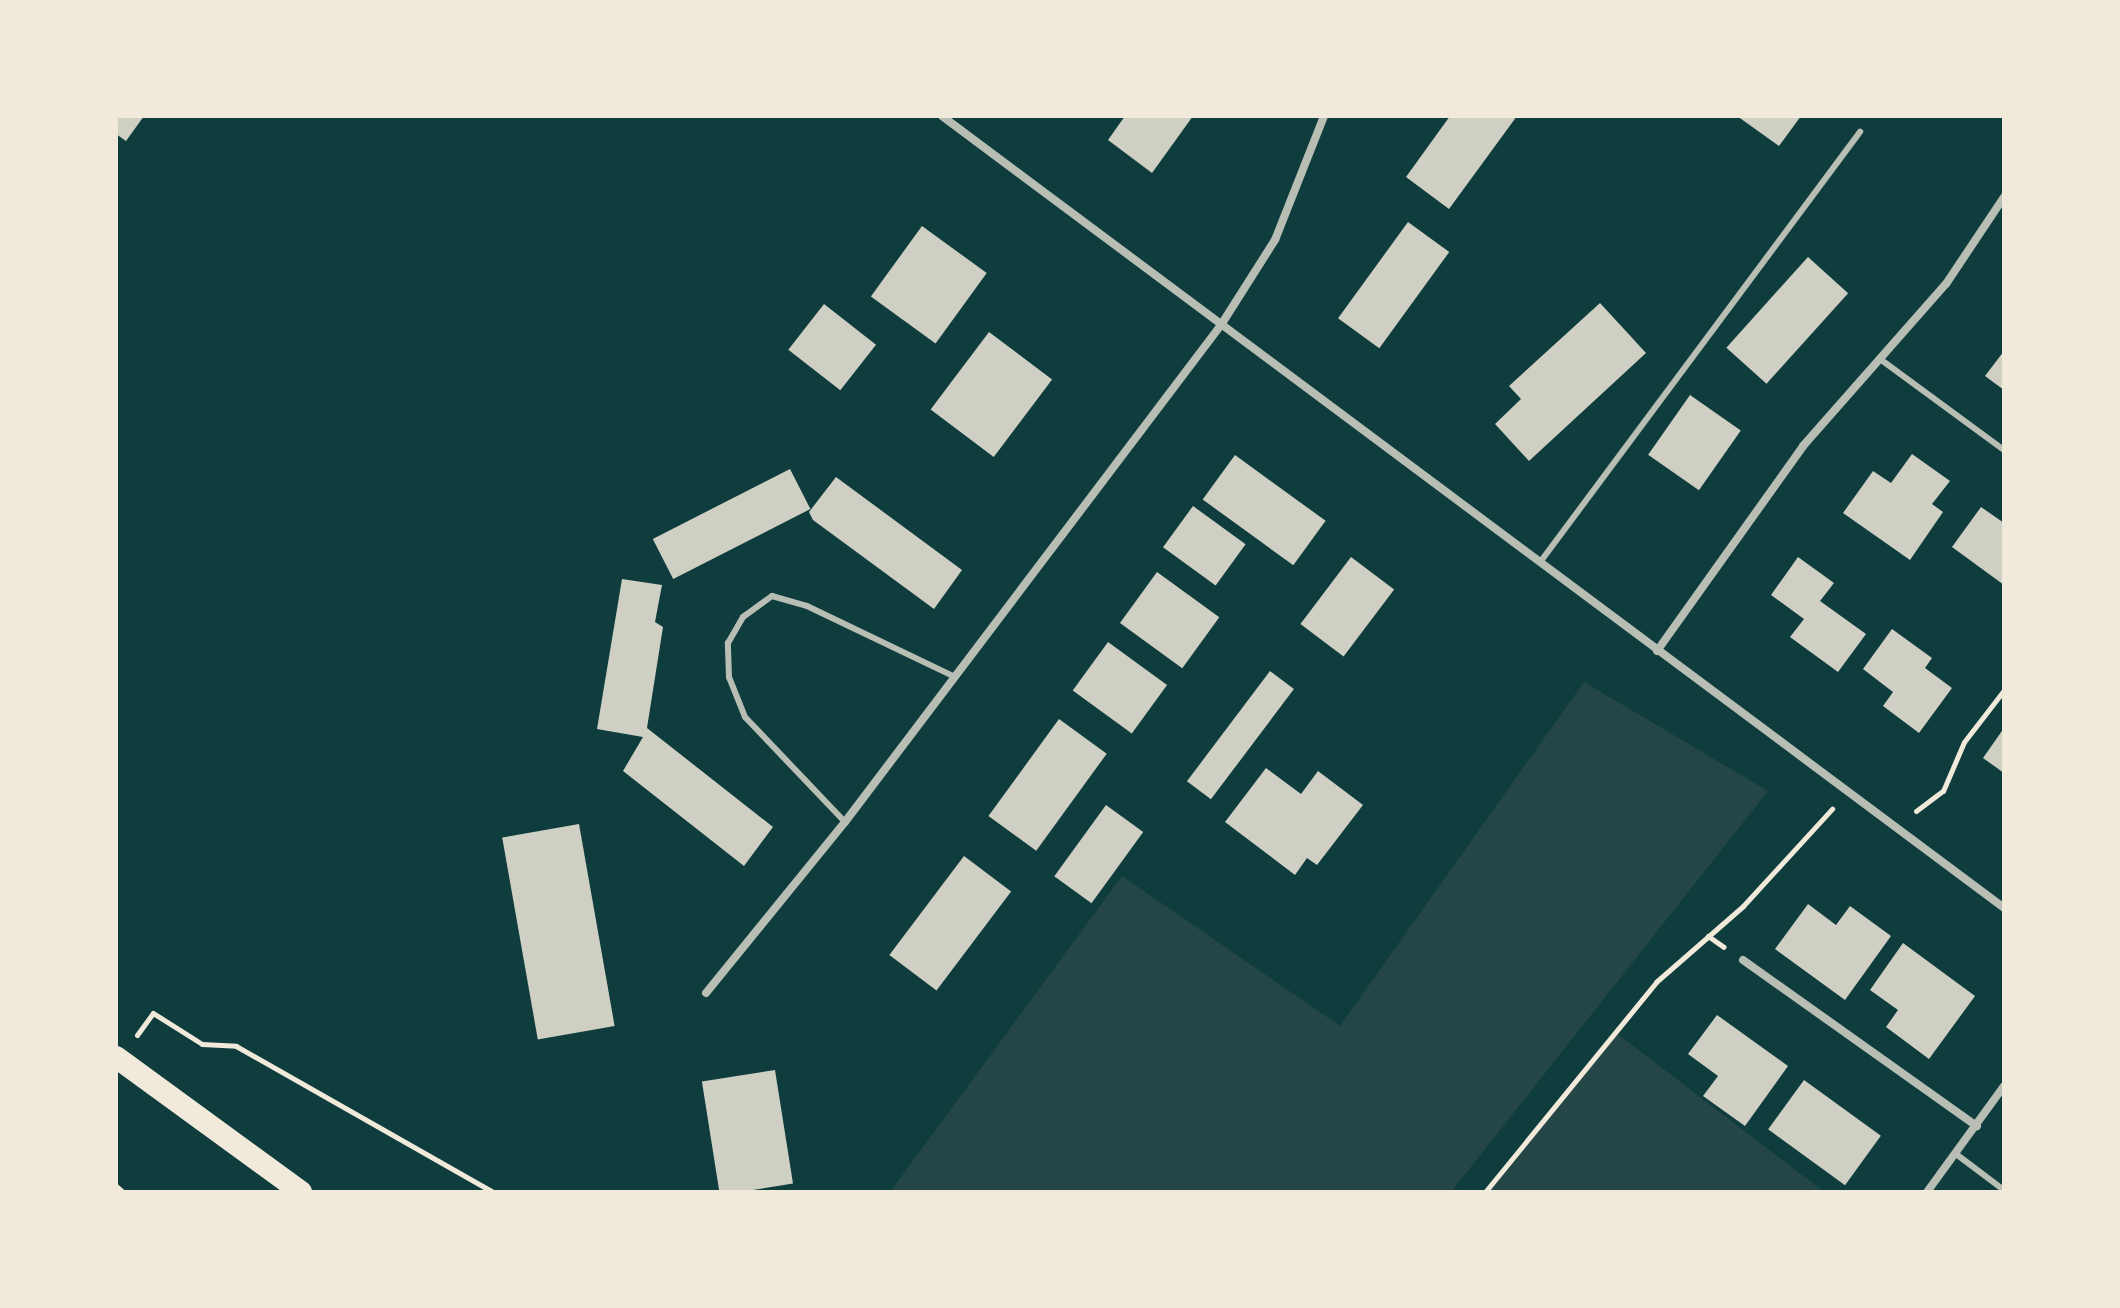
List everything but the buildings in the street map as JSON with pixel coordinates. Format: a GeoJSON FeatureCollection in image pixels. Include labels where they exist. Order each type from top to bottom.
{"type":"FeatureCollection","features":[{"type":"Feature","properties":{"kind":"highway"},"geometry":{"type":"LineString","coordinates":[[118,1059],[301,1192]]}},
{"type":"Feature","properties":{"kind":"street"},"geometry":{"type":"LineString","coordinates":[[942,116],[1541,561],[1852,800],[2004,908]]}},
{"type":"Feature","properties":{"kind":"street"},"geometry":{"type":"LineString","coordinates":[[706,993],[845,822],[1221,325],[1275,240],[1324,116]]}},
{"type":"Feature","properties":{"kind":"street"},"geometry":{"type":"LineString","coordinates":[[1657,651],[1803,446],[1946,284],[2004,197]]}},
{"type":"Feature","properties":{"kind":"street"},"geometry":{"type":"LineString","coordinates":[[1743,960],[1977,1126]]}},
{"type":"Feature","properties":{"kind":"street"},"geometry":{"type":"LineString","coordinates":[[1927,1192],[2004,1086]]}},
{"type":"Feature","properties":{"kind":"lane"},"geometry":{"type":"LineString","coordinates":[[1541,561],[1860,132]]}},
{"type":"Feature","properties":{"kind":"lane"},"geometry":{"type":"LineString","coordinates":[[1880,359],[2004,450]]}},
{"type":"Feature","properties":{"kind":"lane"},"geometry":{"type":"LineString","coordinates":[[845,822],[745,717],[729,677],[728,643],[743,617],[772,596],[784,599],[955,677]]}},
{"type":"Feature","properties":{"kind":"lane"},"geometry":{"type":"LineString","coordinates":[[1956,1154],[2004,1190]]}},
{"type":"Feature","properties":{"kind":"path"},"geometry":{"type":"LineString","coordinates":[[1908,806],[1918,813],[1943,791],[1964,742],[2004,690]]}},
{"type":"Feature","properties":{"kind":"path"},"geometry":{"type":"LineString","coordinates":[[1485,1192],[1656,982],[1743,906],[1824,813]]}},
{"type":"Feature","properties":{"kind":"path"},"geometry":{"type":"LineString","coordinates":[[118,1059],[153,1013],[202,1044],[236,1046],[493,1192]]}},
{"type":"Feature","properties":{"kind":"path"},"geometry":{"type":"LineString","coordinates":[[116,1186],[123,1192]]}},
{"type":"Feature","properties":{"kind":"shaded area"},"geometry":{"type":"Polygon","coordinates":[[[1584,682],[1768,791],[1451,1192],[890,1192],[1122,876],[1340,1026],[1584,682]]]}},
{"type":"Feature","properties":{"kind":"shaded area"},"geometry":{"type":"Polygon","coordinates":[[[1615,1032],[1824,1192],[1485,1192],[1615,1032]]]}}]}
